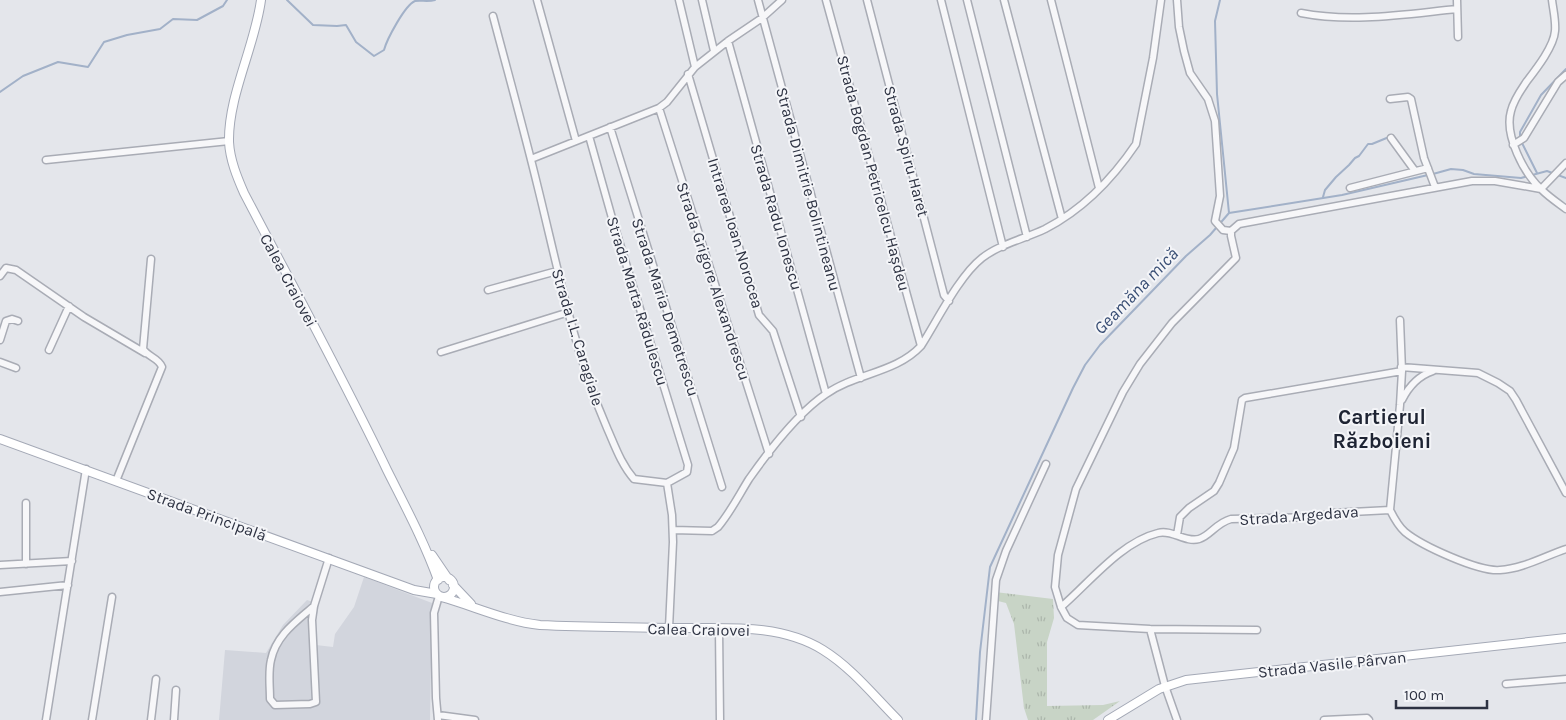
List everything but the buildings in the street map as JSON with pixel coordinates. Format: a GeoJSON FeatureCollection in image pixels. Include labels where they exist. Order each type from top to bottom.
{"type":"FeatureCollection","features":[{"type":"Feature","properties":{"kind":"main road","name":"Calea Craiovei"},"geometry":{"type":"LineString","coordinates":[[261,0],[255,30],[232,114],[229,141],[234,170],[244,194],[425,545],[451,582],[472,606]]}},
{"type":"Feature","properties":{"kind":"main road","name":"Strada Principală"},"geometry":{"type":"LineString","coordinates":[[0,439],[414,590],[439,596]]}},
{"type":"Feature","properties":{"kind":"main road","name":"Calea Craiovei"},"geometry":{"type":"LineString","coordinates":[[425,545],[436,582]]}},
{"type":"Feature","properties":{"kind":"main road"},"geometry":{"type":"LineString","coordinates":[[414,590],[444,578],[451,582],[450,594],[439,596],[434,587],[436,582]]}},
{"type":"Feature","properties":{"kind":"main road","name":"Calea Craiovei"},"geometry":{"type":"LineString","coordinates":[[439,596],[509,620],[540,625],[768,630],[798,638],[837,659],[898,720]]}},
{"type":"Feature","properties":{"kind":"main road","name":"Strada Vasile Pârvan"},"geometry":{"type":"LineString","coordinates":[[1108,720],[1165,686],[1186,680],[1566,638]]}},
{"type":"Feature","properties":{"kind":"street"},"geometry":{"type":"LineString","coordinates":[[537,0],[576,141]]}},
{"type":"Feature","properties":{"kind":"street"},"geometry":{"type":"LineString","coordinates":[[679,0],[695,67]]}},
{"type":"Feature","properties":{"kind":"street"},"geometry":{"type":"LineString","coordinates":[[702,0],[714,52]]}},
{"type":"Feature","properties":{"kind":"street","name":"Strada Dimitrie Bolintineanu"},"geometry":{"type":"LineString","coordinates":[[758,0],[861,378]]}},
{"type":"Feature","properties":{"kind":"street"},"geometry":{"type":"LineString","coordinates":[[531,159],[659,108],[667,102],[695,67],[728,41],[762,18],[782,0]]}},
{"type":"Feature","properties":{"kind":"street","name":"Strada Bogdan Petricelcu Hașdeu"},"geometry":{"type":"LineString","coordinates":[[826,0],[921,346]]}},
{"type":"Feature","properties":{"kind":"street","name":"Strada Spiru Haret"},"geometry":{"type":"LineString","coordinates":[[867,0],[944,295],[949,301]]}},
{"type":"Feature","properties":{"kind":"street"},"geometry":{"type":"LineString","coordinates":[[941,0],[1003,247]]}},
{"type":"Feature","properties":{"kind":"street"},"geometry":{"type":"LineString","coordinates":[[967,0],[1027,237]]}},
{"type":"Feature","properties":{"kind":"street"},"geometry":{"type":"LineString","coordinates":[[1004,0],[1062,219]]}},
{"type":"Feature","properties":{"kind":"street"},"geometry":{"type":"LineString","coordinates":[[1051,0],[1099,188]]}},
{"type":"Feature","properties":{"kind":"street"},"geometry":{"type":"LineString","coordinates":[[673,530],[712,531],[718,528],[750,478],[769,454],[801,417],[826,394],[842,385],[898,364],[912,356],[921,346],[964,278],[980,259],[990,252],[1027,237],[1062,219],[1084,203],[1099,188],[1136,144],[1153,58],[1160,0]]}},
{"type":"Feature","properties":{"kind":"street"},"geometry":{"type":"LineString","coordinates":[[1177,0],[1179,27],[1190,73],[1208,99],[1215,121],[1220,196],[1215,221],[1223,230],[1231,231],[1239,224],[1247,222],[1434,184],[1495,181],[1541,189]]}},
{"type":"Feature","properties":{"kind":"street"},"geometry":{"type":"LineString","coordinates":[[1457,0],[1458,37]]}},
{"type":"Feature","properties":{"kind":"street"},"geometry":{"type":"LineString","coordinates":[[1552,0],[1555,31],[1550,45],[1517,96],[1510,112],[1510,129],[1519,141],[1529,174],[1541,189],[1566,209]]}},
{"type":"Feature","properties":{"kind":"street"},"geometry":{"type":"LineString","coordinates":[[1301,13],[1315,16],[1364,17],[1457,9]]}},
{"type":"Feature","properties":{"kind":"street","name":"Strada I.L. Caragiale"},"geometry":{"type":"LineString","coordinates":[[493,16],[531,159],[557,271],[588,382],[621,459],[629,473],[634,479],[667,483]]}},
{"type":"Feature","properties":{"kind":"street","name":"Strada Radu Ionescu"},"geometry":{"type":"LineString","coordinates":[[728,41],[826,394]]}},
{"type":"Feature","properties":{"kind":"street","name":"Intrarea Ioan Norocea"},"geometry":{"type":"LineString","coordinates":[[688,74],[760,314],[774,331],[801,417]]}},
{"type":"Feature","properties":{"kind":"street"},"geometry":{"type":"LineString","coordinates":[[1519,141],[1558,82],[1566,75]]}},
{"type":"Feature","properties":{"kind":"street"},"geometry":{"type":"LineString","coordinates":[[1390,99],[1408,97],[1411,99],[1424,158],[1434,184]]}},
{"type":"Feature","properties":{"kind":"street","name":"Strada Grigore Alexandrescu"},"geometry":{"type":"LineString","coordinates":[[659,108],[769,454]]}},
{"type":"Feature","properties":{"kind":"street","name":"Strada Maria Demetrescu"},"geometry":{"type":"LineString","coordinates":[[610,127],[722,487]]}},
{"type":"Feature","properties":{"kind":"street","name":"Strada Marta Rădulescu"},"geometry":{"type":"LineString","coordinates":[[589,136],[612,218],[688,465],[686,472],[667,483]]}},
{"type":"Feature","properties":{"kind":"street"},"geometry":{"type":"LineString","coordinates":[[1391,138],[1416,171]]}},
{"type":"Feature","properties":{"kind":"street"},"geometry":{"type":"LineString","coordinates":[[46,160],[229,141]]}},
{"type":"Feature","properties":{"kind":"street"},"geometry":{"type":"LineString","coordinates":[[1541,189],[1566,163]]}},
{"type":"Feature","properties":{"kind":"street"},"geometry":{"type":"LineString","coordinates":[[1350,188],[1416,171],[1429,170]]}},
{"type":"Feature","properties":{"kind":"street"},"geometry":{"type":"LineString","coordinates":[[1231,231],[1236,258],[1193,300],[1156,342],[1122,392],[1076,489],[1066,523],[1055,575],[1055,587],[1061,607],[1067,618],[1078,625],[1150,629],[1257,630]]}},
{"type":"Feature","properties":{"kind":"street"},"geometry":{"type":"LineString","coordinates":[[146,353],[143,349],[151,259]]}},
{"type":"Feature","properties":{"kind":"street"},"geometry":{"type":"LineString","coordinates":[[0,276],[6,268],[16,270],[129,345],[160,362],[162,367],[116,481]]}},
{"type":"Feature","properties":{"kind":"street"},"geometry":{"type":"LineString","coordinates":[[488,290],[557,271]]}},
{"type":"Feature","properties":{"kind":"street"},"geometry":{"type":"LineString","coordinates":[[49,350],[69,306]]}},
{"type":"Feature","properties":{"kind":"street"},"geometry":{"type":"LineString","coordinates":[[441,352],[569,312]]}},
{"type":"Feature","properties":{"kind":"street"},"geometry":{"type":"LineString","coordinates":[[0,340],[6,322],[12,319],[18,321]]}},
{"type":"Feature","properties":{"kind":"street"},"geometry":{"type":"LineString","coordinates":[[1400,320],[1400,405],[1390,510],[1396,521],[1405,532],[1438,550],[1482,568],[1498,571],[1510,569],[1566,548]]}},
{"type":"Feature","properties":{"kind":"street"},"geometry":{"type":"LineString","coordinates":[[0,362],[16,368]]}},
{"type":"Feature","properties":{"kind":"street"},"geometry":{"type":"LineString","coordinates":[[1177,535],[1180,517],[1220,483],[1234,448],[1242,400],[1401,369],[1437,369],[1478,373],[1498,383],[1510,392],[1566,493]]}},
{"type":"Feature","properties":{"kind":"street"},"geometry":{"type":"LineString","coordinates":[[1400,405],[1412,383],[1423,375],[1437,369]]}},
{"type":"Feature","properties":{"kind":"street"},"geometry":{"type":"LineString","coordinates":[[986,720],[996,580],[1006,551],[1046,464]]}},
{"type":"Feature","properties":{"kind":"street"},"geometry":{"type":"LineString","coordinates":[[46,720],[86,470]]}},
{"type":"Feature","properties":{"kind":"street"},"geometry":{"type":"LineString","coordinates":[[667,483],[673,530],[669,628]]}},
{"type":"Feature","properties":{"kind":"street"},"geometry":{"type":"LineString","coordinates":[[26,503],[26,564]]}},
{"type":"Feature","properties":{"kind":"street","name":"Strada Argedava"},"geometry":{"type":"LineString","coordinates":[[1061,607],[1128,548],[1158,533],[1171,533],[1188,539],[1198,539],[1220,523],[1231,519],[1317,517],[1332,512],[1390,510]]}},
{"type":"Feature","properties":{"kind":"street"},"geometry":{"type":"LineString","coordinates":[[314,606],[288,628],[273,652],[270,662],[270,699],[276,704],[310,704],[316,702],[312,620],[314,606],[329,558]]}},
{"type":"Feature","properties":{"kind":"street"},"geometry":{"type":"LineString","coordinates":[[0,566],[72,561]]}},
{"type":"Feature","properties":{"kind":"street"},"geometry":{"type":"LineString","coordinates":[[0,592],[68,585]]}},
{"type":"Feature","properties":{"kind":"street"},"geometry":{"type":"LineString","coordinates":[[439,596],[434,613],[438,718],[475,720]]}},
{"type":"Feature","properties":{"kind":"street"},"geometry":{"type":"LineString","coordinates":[[92,720],[112,597]]}},
{"type":"Feature","properties":{"kind":"street"},"geometry":{"type":"LineString","coordinates":[[719,629],[720,720]]}},
{"type":"Feature","properties":{"kind":"street"},"geometry":{"type":"LineString","coordinates":[[1150,629],[1165,686],[1177,720]]}},
{"type":"Feature","properties":{"kind":"street"},"geometry":{"type":"LineString","coordinates":[[1506,684],[1566,679]]}},
{"type":"Feature","properties":{"kind":"street"},"geometry":{"type":"LineString","coordinates":[[151,720],[156,680]]}},
{"type":"Feature","properties":{"kind":"street"},"geometry":{"type":"LineString","coordinates":[[174,720],[176,690]]}},
{"type":"Feature","properties":{"kind":"street"},"geometry":{"type":"LineString","coordinates":[[1324,720],[1367,718],[1369,720]]}},
{"type":"Feature","properties":{"kind":"shaded area"},"geometry":{"type":"Polygon","coordinates":[[[364,577],[432,603],[430,720],[219,720],[225,650],[266,653],[283,625],[307,600],[319,604],[315,624],[316,645],[333,647],[335,634],[354,607],[364,577]]]}},
{"type":"Feature","properties":{"kind":"green space"},"geometry":{"type":"Polygon","coordinates":[[[995,592],[1053,599],[1054,618],[1047,642],[1047,706],[1103,705],[1120,701],[1093,720],[1028,720],[1024,708],[1014,624],[1006,603],[994,600],[995,592]]]}},
{"type":"Feature","properties":{"kind":"waterway"},"geometry":{"type":"LineString","coordinates":[[0,92],[23,76],[58,62],[88,67],[104,42],[127,35],[160,29],[173,19],[197,20],[223,6],[227,0]]}},
{"type":"Feature","properties":{"kind":"waterway"},"geometry":{"type":"LineString","coordinates":[[287,0],[313,25],[346,25],[356,42],[374,56],[384,50],[397,23],[411,4],[415,1],[435,0]]}},
{"type":"Feature","properties":{"kind":"waterway"},"geometry":{"type":"LineString","coordinates":[[1220,0],[1215,21],[1217,94],[1229,213]]}},
{"type":"Feature","properties":{"kind":"waterway"},"geometry":{"type":"LineString","coordinates":[[1520,137],[1520,132],[1541,95],[1566,69]]}},
{"type":"Feature","properties":{"kind":"waterway"},"geometry":{"type":"LineString","coordinates":[[1323,197],[1325,190],[1336,177],[1359,156],[1368,144],[1389,137]]}},
{"type":"Feature","properties":{"kind":"waterway"},"geometry":{"type":"LineString","coordinates":[[1521,141],[1537,173]]}},
{"type":"Feature","properties":{"kind":"waterway","name":"Geamăna mică"},"geometry":{"type":"LineString","coordinates":[[1433,174],[1451,169],[1463,170],[1474,174],[1521,178],[1547,171],[1566,178]]}},
{"type":"Feature","properties":{"kind":"waterway","name":"Geamăna mică"},"geometry":{"type":"LineString","coordinates":[[976,720],[980,652],[990,567],[1073,388],[1085,365],[1100,345],[1186,256],[1210,235],[1229,213],[1342,195],[1428,175]]}},
{"type":"Feature","properties":{"kind":"district","name":"Cartierul Războieni"},"geometry":{"type":"Point","coordinates":[1382,429]}}]}
